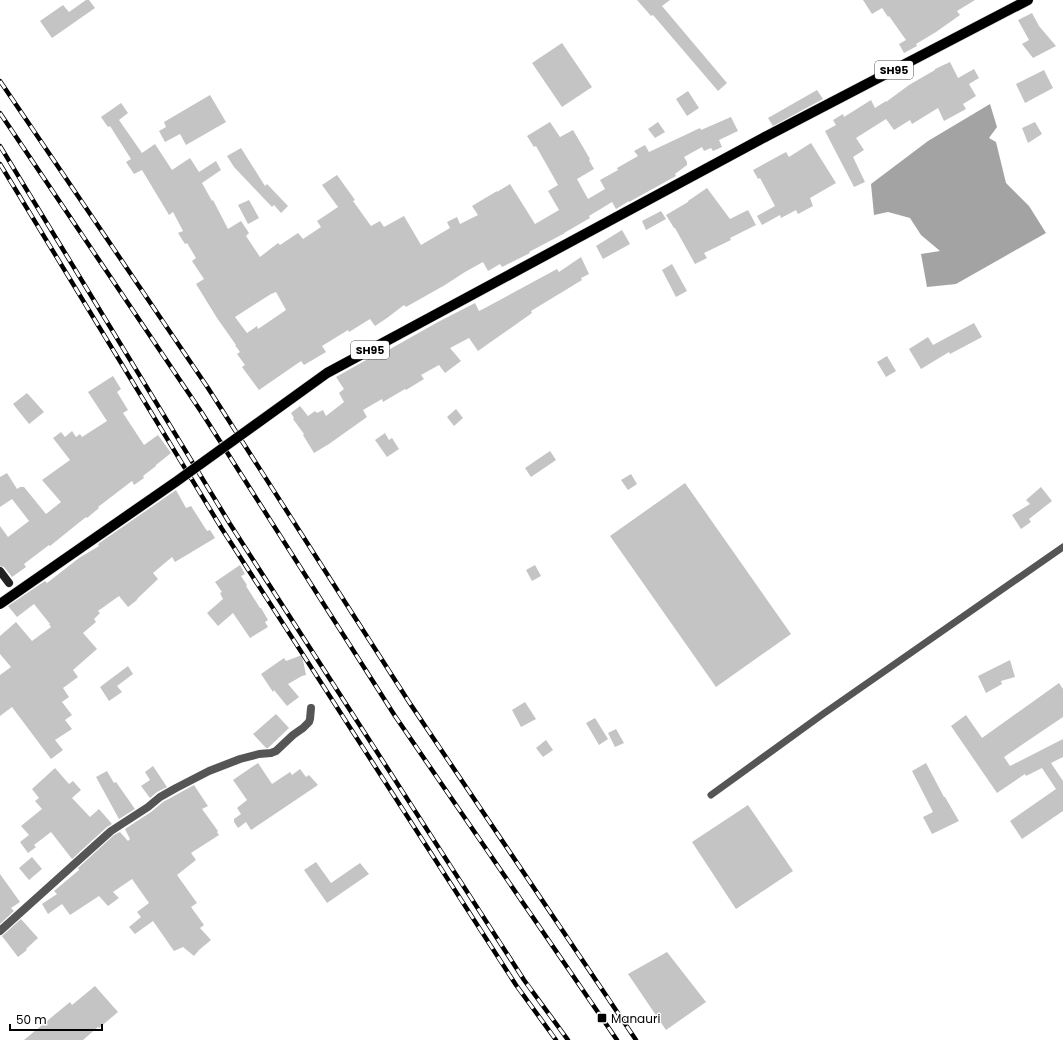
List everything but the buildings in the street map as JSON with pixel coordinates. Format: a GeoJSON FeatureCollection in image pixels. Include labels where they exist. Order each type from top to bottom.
{"type":"FeatureCollection","features":[{"type":"Feature","properties":{"kind":"main road","name":"SH95"},"geometry":{"type":"LineString","coordinates":[[0,604],[177,481],[328,373],[765,138],[1028,0]]}},
{"type":"Feature","properties":{"kind":"street"},"geometry":{"type":"LineString","coordinates":[[0,571],[9,583]]}},
{"type":"Feature","properties":{"kind":"street"},"geometry":{"type":"LineString","coordinates":[[0,931],[111,832],[165,794],[209,771],[240,759],[276,751],[309,722],[311,708]]}},
{"type":"Feature","properties":{"kind":"lane"},"geometry":{"type":"LineString","coordinates":[[711,795],[823,714],[1063,547]]}},
{"type":"Feature","properties":{"kind":"shaded area"},"geometry":{"type":"Polygon","coordinates":[[[990,104],[997,127],[989,138],[996,142],[1006,183],[1029,206],[1046,233],[956,284],[927,287],[921,254],[940,251],[921,235],[910,218],[888,212],[874,215],[871,184],[928,141],[990,104]]]}},
{"type":"Feature","properties":{"kind":"railway"},"geometry":{"type":"LineString","coordinates":[[0,81],[208,388],[409,702],[636,1040]]}},
{"type":"Feature","properties":{"kind":"railway"},"geometry":{"type":"LineString","coordinates":[[0,113],[202,413],[395,716],[617,1040]]}},
{"type":"Feature","properties":{"kind":"railway"},"geometry":{"type":"LineString","coordinates":[[0,146],[230,524],[524,980],[568,1040]]}},
{"type":"Feature","properties":{"kind":"railway"},"geometry":{"type":"LineString","coordinates":[[0,164],[222,529],[516,985],[556,1040]]}},
{"type":"Feature","properties":{"kind":"place","name":"Manauri"},"geometry":{"type":"Point","coordinates":[602,1018]}}]}
